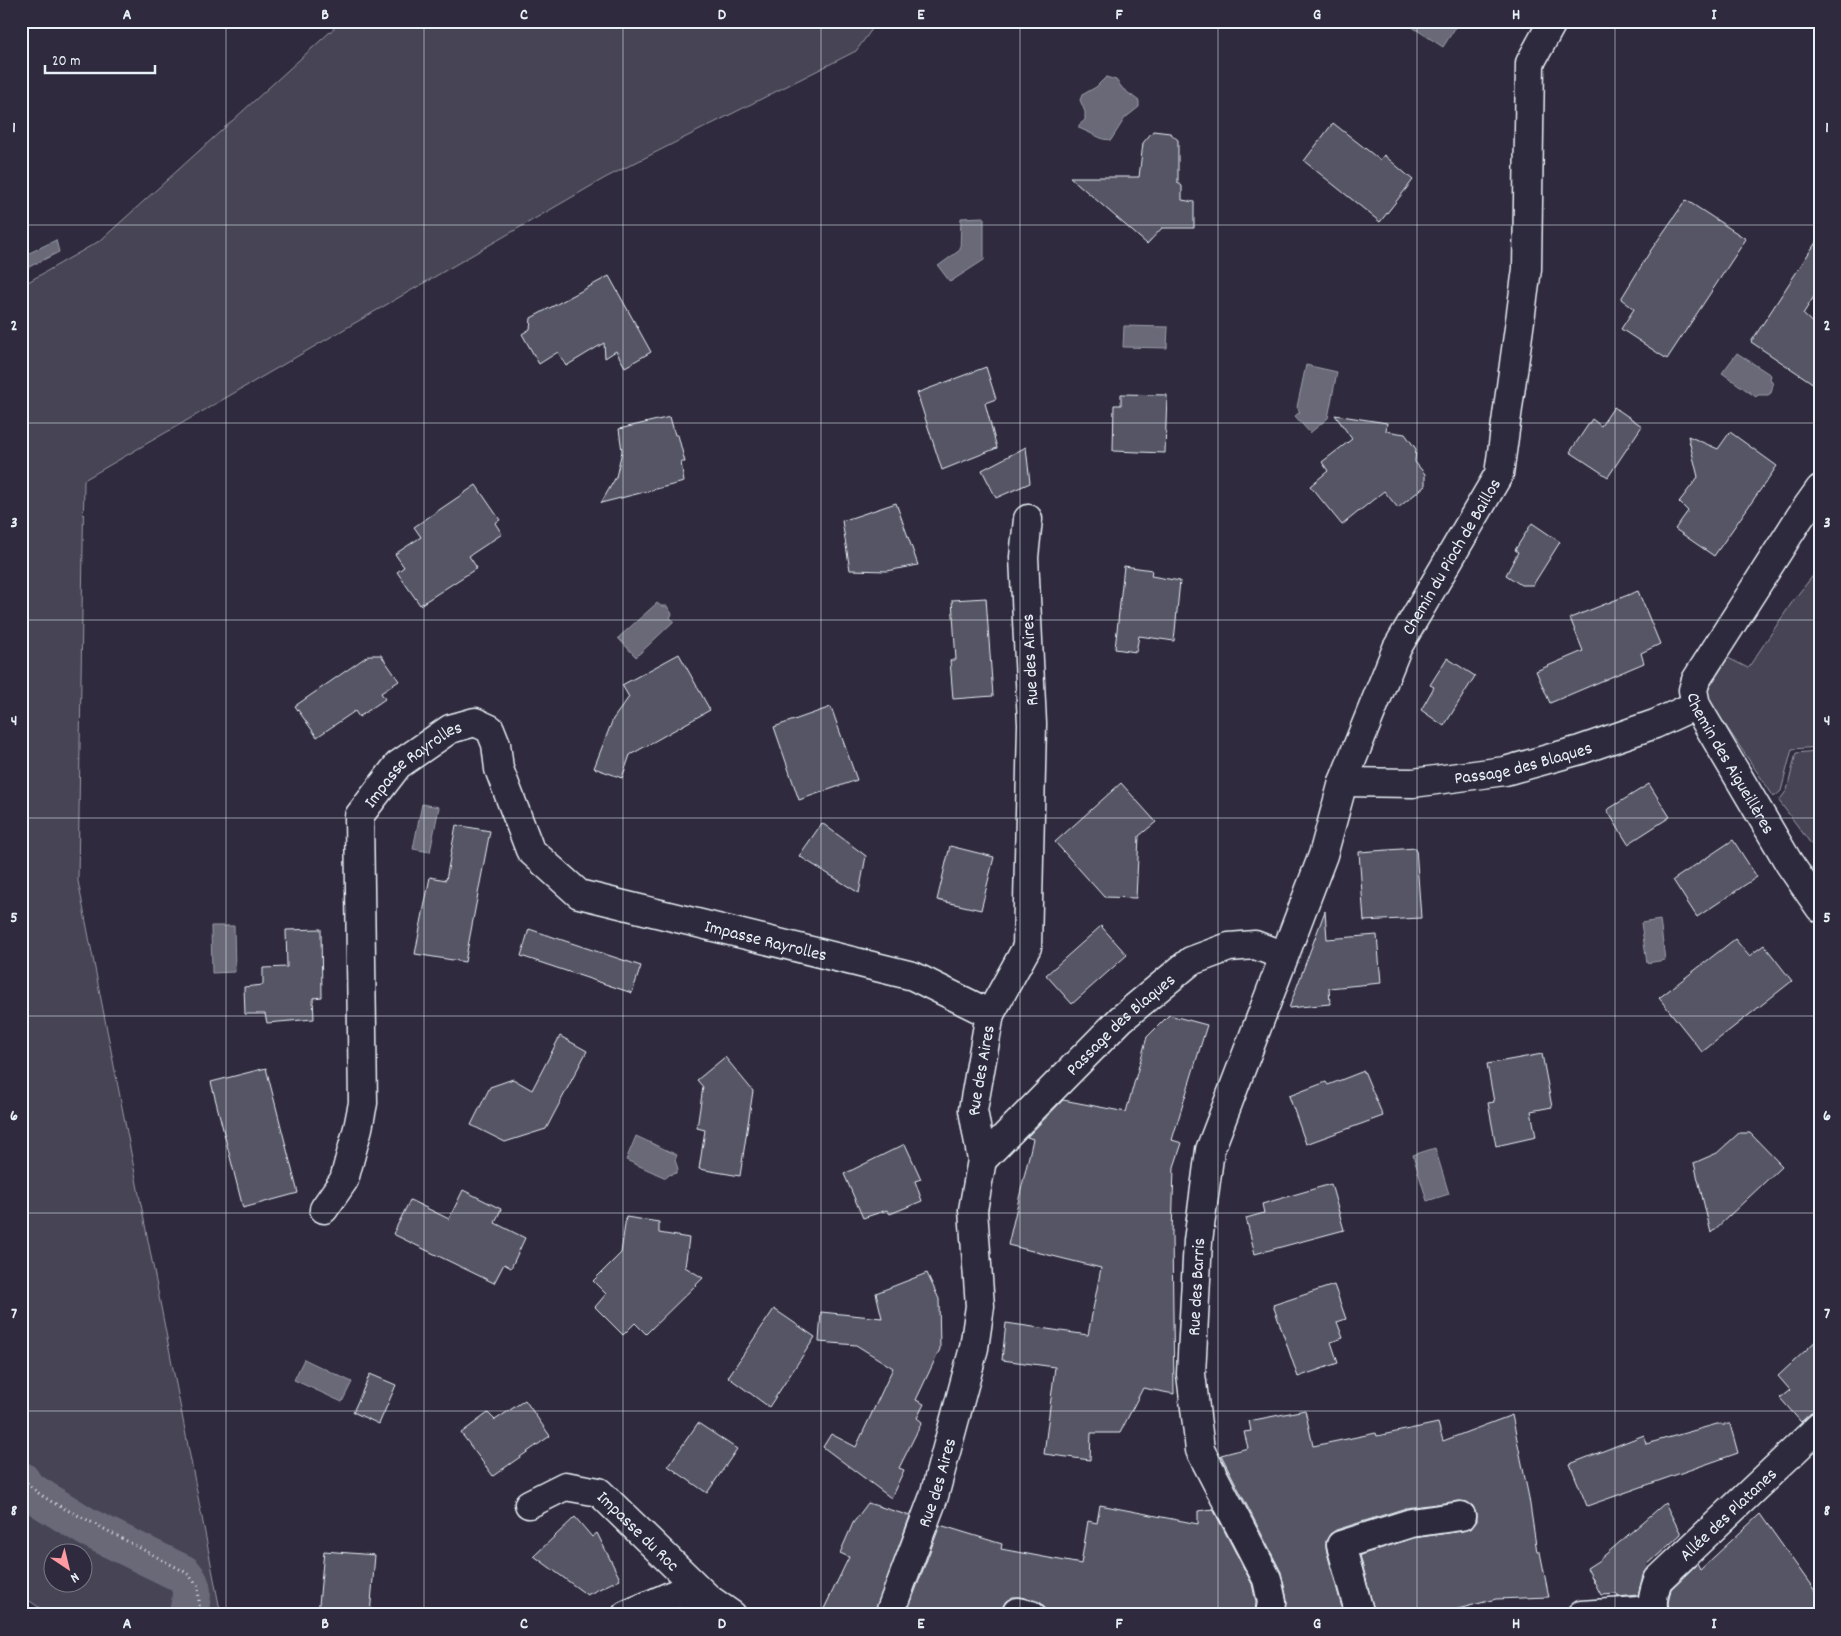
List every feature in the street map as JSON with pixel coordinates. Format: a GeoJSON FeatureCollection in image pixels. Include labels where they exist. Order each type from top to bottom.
{"type":"FeatureCollection","features":[{"type":"Feature","properties":{"kind":"street","name":"Chemin du Pioch de Baillos"},"geometry":{"type":"LineString","coordinates":[[1284,956],[1323,856],[1343,782],[1397,648],[1499,474],[1526,269],[1530,63],[1552,21]]}},
{"type":"Feature","properties":{"kind":"street","name":"Chemin des Aigueillères"},"geometry":{"type":"LineString","coordinates":[[1820,489],[1778,550],[1696,680],[1693,690],[1696,706],[1789,863],[1820,908]]}},
{"type":"Feature","properties":{"kind":"street","name":"Rue des Aires"},"geometry":{"type":"LineString","coordinates":[[889,1615],[934,1496],[974,1348],[980,1306],[973,1210],[982,1160],[973,1110],[990,1014],[1027,947],[1032,724],[1024,557],[1028,519]]}},
{"type":"Feature","properties":{"kind":"street","name":"Passage des Blaques"},"geometry":{"type":"LineString","coordinates":[[1343,782],[1413,783],[1505,771],[1580,750],[1636,731],[1696,706]]}},
{"type":"Feature","properties":{"kind":"street","name":"Impasse Rayrolles"},"geometry":{"type":"LineString","coordinates":[[324,1209],[344,1180],[363,1103],[359,816],[398,765],[450,729],[475,722],[490,729],[496,744],[499,768],[530,850],[579,894],[913,976],[990,1014]]}},
{"type":"Feature","properties":{"kind":"street","name":"Passage des Blaques"},"geometry":{"type":"LineString","coordinates":[[982,1160],[1120,1019],[1191,961],[1229,947],[1255,945],[1284,956]]}},
{"type":"Feature","properties":{"kind":"street","name":"Rue des Barris"},"geometry":{"type":"LineString","coordinates":[[1270,1615],[1272,1602],[1267,1578],[1200,1450],[1191,1374],[1198,1241],[1210,1150],[1284,956]]}},
{"type":"Feature","properties":{"kind":"street","name":"Allée des Platanes"},"geometry":{"type":"LineString","coordinates":[[1654,1612],[1654,1594],[1658,1580],[1820,1426]]}},
{"type":"Feature","properties":{"kind":"street","name":"Impasse du Roc"},"geometry":{"type":"LineString","coordinates":[[529,1504],[565,1486],[599,1492],[710,1600]]}},
{"type":"Feature","properties":{"kind":"street"},"geometry":{"type":"LineString","coordinates":[[1360,1615],[1341,1545],[1411,1523],[1462,1516]]}},
{"type":"Feature","properties":{"kind":"street"},"geometry":{"type":"LineString","coordinates":[[626,1615],[677,1593],[710,1600],[732,1615]]}},
{"type":"Feature","properties":{"kind":"street"},"geometry":{"type":"LineString","coordinates":[[1581,1615],[1654,1612]]}},
{"type":"Feature","properties":{"kind":"path"},"geometry":{"type":"LineString","coordinates":[[21,1475],[26,1483],[44,1496],[187,1573],[198,1586],[200,1615]]}},
{"type":"Feature","properties":{"kind":"shaded area"},"geometry":{"type":"Polygon","coordinates":[[[342,21],[878,21],[856,51],[605,178],[84,480],[78,881],[221,1615],[50,1615],[21,1595],[21,286],[101,240],[342,21]]]}},
{"type":"Feature","properties":{"kind":"shaded area"},"geometry":{"type":"Polygon","coordinates":[[[1820,567],[1820,747],[1792,749],[1781,791],[1774,797],[1705,695],[1728,658],[1748,668],[1795,598],[1820,567]]]}},
{"type":"Feature","properties":{"kind":"shaded area"},"geometry":{"type":"Polygon","coordinates":[[[1820,752],[1820,856],[1779,801],[1787,790],[1796,753],[1820,752]]]}},
{"type":"Feature","properties":{"kind":"water"},"geometry":{"type":"Polygon","coordinates":[[[1403,21],[1451,21],[1457,25],[1443,47],[1403,21]]]}},
{"type":"Feature","properties":{"kind":"water"},"geometry":{"type":"Polygon","coordinates":[[[1106,77],[1116,80],[1123,89],[1139,101],[1139,107],[1125,118],[1111,140],[1103,139],[1079,128],[1079,125],[1085,120],[1085,112],[1080,100],[1082,95],[1096,87],[1106,77]]]}},
{"type":"Feature","properties":{"kind":"water"},"geometry":{"type":"Polygon","coordinates":[[[984,217],[984,260],[950,282],[938,266],[960,250],[961,218],[984,217]]]}},
{"type":"Feature","properties":{"kind":"water"},"geometry":{"type":"Polygon","coordinates":[[[56,240],[59,252],[21,271],[21,257],[56,240]]]}},
{"type":"Feature","properties":{"kind":"water"},"geometry":{"type":"Polygon","coordinates":[[[1124,326],[1168,327],[1167,348],[1123,347],[1124,326]]]}},
{"type":"Feature","properties":{"kind":"water"},"geometry":{"type":"Polygon","coordinates":[[[1737,353],[1771,375],[1770,379],[1773,384],[1771,393],[1756,397],[1722,373],[1737,353]]]}},
{"type":"Feature","properties":{"kind":"water"},"geometry":{"type":"Polygon","coordinates":[[[1306,365],[1337,372],[1328,418],[1310,433],[1295,416],[1300,412],[1297,407],[1306,365]]]}},
{"type":"Feature","properties":{"kind":"water"},"geometry":{"type":"Polygon","coordinates":[[[657,603],[661,606],[667,606],[672,614],[670,618],[674,621],[636,657],[618,638],[657,603]]]}},
{"type":"Feature","properties":{"kind":"water"},"geometry":{"type":"Polygon","coordinates":[[[422,804],[439,807],[430,852],[413,849],[422,804]]]}},
{"type":"Feature","properties":{"kind":"water"},"geometry":{"type":"Polygon","coordinates":[[[1660,920],[1665,960],[1647,963],[1641,923],[1660,920]]]}},
{"type":"Feature","properties":{"kind":"water"},"geometry":{"type":"Polygon","coordinates":[[[211,926],[234,926],[235,972],[212,973],[211,926]]]}},
{"type":"Feature","properties":{"kind":"water"},"geometry":{"type":"Polygon","coordinates":[[[636,1136],[677,1155],[675,1160],[678,1169],[676,1173],[666,1178],[626,1160],[636,1136]]]}},
{"type":"Feature","properties":{"kind":"water"},"geometry":{"type":"Polygon","coordinates":[[[1435,1148],[1449,1194],[1427,1201],[1413,1155],[1435,1148]]]}},
{"type":"Feature","properties":{"kind":"water"},"geometry":{"type":"Polygon","coordinates":[[[304,1359],[352,1382],[342,1402],[294,1380],[304,1359]]]}},
{"type":"Feature","properties":{"kind":"building"},"geometry":{"type":"Polygon","coordinates":[[[1333,123],[1380,160],[1384,155],[1413,180],[1380,222],[1304,161],[1333,123]]]}},
{"type":"Feature","properties":{"kind":"building"},"geometry":{"type":"Polygon","coordinates":[[[1153,131],[1170,133],[1178,140],[1178,183],[1182,186],[1182,200],[1194,202],[1194,228],[1162,228],[1147,244],[1070,177],[1139,177],[1143,143],[1153,131]]]}},
{"type":"Feature","properties":{"kind":"building"},"geometry":{"type":"Polygon","coordinates":[[[1686,200],[1746,239],[1667,359],[1621,329],[1634,309],[1621,299],[1651,250],[1686,200]]]}},
{"type":"Feature","properties":{"kind":"building"},"geometry":{"type":"Polygon","coordinates":[[[1820,236],[1820,287],[1803,314],[1820,330],[1820,388],[1751,342],[1820,236]]]}},
{"type":"Feature","properties":{"kind":"building"},"geometry":{"type":"Polygon","coordinates":[[[609,276],[651,352],[625,367],[616,351],[605,358],[604,343],[566,366],[558,352],[539,364],[522,334],[530,329],[531,318],[609,276]]]}},
{"type":"Feature","properties":{"kind":"building"},"geometry":{"type":"Polygon","coordinates":[[[986,367],[996,399],[985,403],[997,448],[942,470],[917,393],[986,367]]]}},
{"type":"Feature","properties":{"kind":"building"},"geometry":{"type":"Polygon","coordinates":[[[1121,394],[1167,395],[1165,453],[1113,451],[1114,405],[1121,405],[1121,394]]]}},
{"type":"Feature","properties":{"kind":"building"},"geometry":{"type":"Polygon","coordinates":[[[1614,407],[1642,426],[1608,477],[1570,452],[1592,419],[1601,426],[1614,407]]]}},
{"type":"Feature","properties":{"kind":"building"},"geometry":{"type":"Polygon","coordinates":[[[1335,415],[1387,423],[1386,431],[1405,434],[1416,449],[1415,462],[1425,474],[1425,486],[1398,508],[1384,491],[1342,525],[1310,486],[1328,471],[1322,462],[1352,439],[1335,415]]]}},
{"type":"Feature","properties":{"kind":"building"},"geometry":{"type":"Polygon","coordinates":[[[670,417],[675,435],[678,435],[685,462],[681,462],[684,482],[601,503],[616,477],[622,451],[619,429],[670,417]]]}},
{"type":"Feature","properties":{"kind":"building"},"geometry":{"type":"Polygon","coordinates":[[[1730,432],[1777,466],[1714,556],[1675,529],[1688,511],[1679,502],[1698,477],[1688,436],[1718,449],[1730,432]]]}},
{"type":"Feature","properties":{"kind":"building"},"geometry":{"type":"Polygon","coordinates":[[[1026,447],[1030,483],[996,498],[982,470],[1026,447]]]}},
{"type":"Feature","properties":{"kind":"building"},"geometry":{"type":"Polygon","coordinates":[[[476,485],[500,520],[495,523],[502,534],[469,556],[477,568],[420,605],[397,572],[404,567],[395,554],[421,537],[414,527],[476,485]]]}},
{"type":"Feature","properties":{"kind":"building"},"geometry":{"type":"Polygon","coordinates":[[[896,503],[918,565],[887,571],[850,570],[842,521],[896,503]]]}},
{"type":"Feature","properties":{"kind":"building"},"geometry":{"type":"Polygon","coordinates":[[[1532,523],[1560,542],[1533,585],[1521,585],[1506,575],[1518,552],[1515,550],[1532,523]]]}},
{"type":"Feature","properties":{"kind":"building"},"geometry":{"type":"Polygon","coordinates":[[[1124,566],[1152,570],[1151,576],[1180,581],[1174,641],[1139,636],[1136,652],[1115,649],[1124,566]]]}},
{"type":"Feature","properties":{"kind":"building"},"geometry":{"type":"Polygon","coordinates":[[[1638,591],[1660,644],[1641,653],[1644,663],[1550,703],[1536,671],[1583,651],[1570,618],[1638,591]]]}},
{"type":"Feature","properties":{"kind":"building"},"geometry":{"type":"Polygon","coordinates":[[[986,598],[993,696],[953,699],[950,660],[956,660],[952,600],[986,598]]]}},
{"type":"Feature","properties":{"kind":"building"},"geometry":{"type":"Polygon","coordinates":[[[679,654],[710,710],[630,755],[622,778],[594,768],[613,719],[629,697],[622,685],[679,654]]]}},
{"type":"Feature","properties":{"kind":"building"},"geometry":{"type":"Polygon","coordinates":[[[369,655],[381,655],[399,681],[381,693],[385,699],[359,717],[355,711],[317,737],[295,706],[369,655]]]}},
{"type":"Feature","properties":{"kind":"building"},"geometry":{"type":"Polygon","coordinates":[[[1447,658],[1475,676],[1444,726],[1421,710],[1434,687],[1430,685],[1447,658]]]}},
{"type":"Feature","properties":{"kind":"building"},"geometry":{"type":"Polygon","coordinates":[[[831,707],[857,780],[799,800],[774,727],[831,707]]]}},
{"type":"Feature","properties":{"kind":"building"},"geometry":{"type":"Polygon","coordinates":[[[1121,783],[1156,822],[1139,836],[1136,898],[1104,897],[1055,842],[1121,783]]]}},
{"type":"Feature","properties":{"kind":"building"},"geometry":{"type":"Polygon","coordinates":[[[1649,784],[1670,817],[1628,844],[1607,810],[1649,784]]]}},
{"type":"Feature","properties":{"kind":"building"},"geometry":{"type":"Polygon","coordinates":[[[822,823],[866,856],[859,893],[799,856],[822,823]]]}},
{"type":"Feature","properties":{"kind":"building"},"geometry":{"type":"Polygon","coordinates":[[[456,825],[490,831],[465,962],[415,954],[430,877],[446,880],[456,825]]]}},
{"type":"Feature","properties":{"kind":"building"},"geometry":{"type":"Polygon","coordinates":[[[1733,840],[1757,877],[1697,917],[1673,880],[1733,840]]]}},
{"type":"Feature","properties":{"kind":"building"},"geometry":{"type":"Polygon","coordinates":[[[950,846],[994,857],[981,910],[937,900],[950,846]]]}},
{"type":"Feature","properties":{"kind":"building"},"geometry":{"type":"Polygon","coordinates":[[[1416,848],[1421,918],[1364,921],[1359,852],[1416,848]]]}},
{"type":"Feature","properties":{"kind":"building"},"geometry":{"type":"Polygon","coordinates":[[[1325,911],[1327,939],[1377,935],[1381,983],[1329,988],[1330,1004],[1289,1008],[1325,911]]]}},
{"type":"Feature","properties":{"kind":"building"},"geometry":{"type":"Polygon","coordinates":[[[1101,926],[1127,955],[1072,1004],[1046,975],[1101,926]]]}},
{"type":"Feature","properties":{"kind":"building"},"geometry":{"type":"Polygon","coordinates":[[[321,929],[322,997],[313,998],[314,1019],[267,1023],[265,1014],[245,1014],[244,987],[263,985],[263,968],[287,967],[286,930],[321,929]]]}},
{"type":"Feature","properties":{"kind":"building"},"geometry":{"type":"Polygon","coordinates":[[[529,929],[641,966],[632,993],[521,956],[529,929]]]}},
{"type":"Feature","properties":{"kind":"building"},"geometry":{"type":"Polygon","coordinates":[[[1735,939],[1749,956],[1764,945],[1792,981],[1702,1052],[1659,998],[1735,939]]]}},
{"type":"Feature","properties":{"kind":"building"},"geometry":{"type":"Polygon","coordinates":[[[1169,1015],[1207,1025],[1172,1140],[1182,1143],[1174,1167],[1172,1234],[1174,1394],[1143,1388],[1120,1433],[1091,1433],[1090,1460],[1044,1454],[1055,1367],[1002,1360],[1006,1323],[1088,1335],[1101,1268],[1008,1245],[1033,1139],[1027,1137],[1063,1100],[1126,1112],[1147,1037],[1169,1015]]]}},
{"type":"Feature","properties":{"kind":"building"},"geometry":{"type":"Polygon","coordinates":[[[560,1036],[587,1051],[546,1129],[505,1142],[471,1125],[490,1087],[513,1079],[532,1090],[560,1036]]]}},
{"type":"Feature","properties":{"kind":"building"},"geometry":{"type":"Polygon","coordinates":[[[1542,1054],[1552,1107],[1531,1111],[1536,1137],[1496,1146],[1488,1103],[1494,1102],[1487,1064],[1542,1054]]]}},
{"type":"Feature","properties":{"kind":"building"},"geometry":{"type":"Polygon","coordinates":[[[725,1057],[753,1091],[740,1176],[699,1169],[705,1130],[697,1128],[703,1087],[697,1080],[725,1057]]]}},
{"type":"Feature","properties":{"kind":"building"},"geometry":{"type":"Polygon","coordinates":[[[266,1068],[298,1193],[243,1208],[211,1082],[266,1068]]]}},
{"type":"Feature","properties":{"kind":"building"},"geometry":{"type":"Polygon","coordinates":[[[1364,1071],[1383,1116],[1306,1144],[1289,1096],[1326,1082],[1328,1085],[1364,1071]]]}},
{"type":"Feature","properties":{"kind":"building"},"geometry":{"type":"Polygon","coordinates":[[[1739,1133],[1750,1133],[1782,1166],[1711,1233],[1694,1163],[1717,1153],[1739,1133]]]}},
{"type":"Feature","properties":{"kind":"building"},"geometry":{"type":"Polygon","coordinates":[[[905,1144],[921,1179],[915,1181],[922,1201],[890,1214],[887,1210],[863,1218],[844,1174],[905,1144]]]}},
{"type":"Feature","properties":{"kind":"building"},"geometry":{"type":"Polygon","coordinates":[[[1331,1184],[1344,1230],[1255,1254],[1246,1218],[1264,1213],[1262,1204],[1331,1184]]]}},
{"type":"Feature","properties":{"kind":"building"},"geometry":{"type":"Polygon","coordinates":[[[463,1190],[501,1209],[495,1223],[525,1238],[511,1268],[504,1264],[494,1283],[393,1234],[410,1200],[449,1219],[463,1190]]]}},
{"type":"Feature","properties":{"kind":"building"},"geometry":{"type":"Polygon","coordinates":[[[626,1217],[659,1222],[659,1233],[689,1238],[685,1267],[703,1278],[646,1334],[635,1323],[623,1335],[595,1307],[606,1294],[593,1281],[621,1253],[626,1217]]]}},
{"type":"Feature","properties":{"kind":"building"},"geometry":{"type":"Polygon","coordinates":[[[927,1273],[939,1299],[940,1349],[916,1400],[924,1404],[917,1418],[922,1422],[899,1468],[904,1470],[891,1498],[823,1447],[831,1434],[856,1447],[893,1368],[856,1345],[819,1342],[821,1312],[882,1318],[876,1293],[927,1273]]]}},
{"type":"Feature","properties":{"kind":"building"},"geometry":{"type":"Polygon","coordinates":[[[1334,1285],[1346,1319],[1337,1322],[1343,1338],[1331,1342],[1338,1363],[1298,1377],[1273,1305],[1334,1285]]]}},
{"type":"Feature","properties":{"kind":"building"},"geometry":{"type":"Polygon","coordinates":[[[774,1309],[815,1337],[769,1407],[728,1377],[774,1309]]]}},
{"type":"Feature","properties":{"kind":"building"},"geometry":{"type":"Polygon","coordinates":[[[1820,1337],[1820,1411],[1811,1413],[1801,1422],[1780,1398],[1790,1390],[1778,1376],[1820,1337]]]}},
{"type":"Feature","properties":{"kind":"building"},"geometry":{"type":"Polygon","coordinates":[[[370,1374],[396,1385],[379,1424],[353,1412],[370,1374]]]}},
{"type":"Feature","properties":{"kind":"building"},"geometry":{"type":"Polygon","coordinates":[[[525,1400],[550,1436],[493,1476],[461,1433],[488,1413],[495,1420],[525,1400]]]}},
{"type":"Feature","properties":{"kind":"building"},"geometry":{"type":"Polygon","coordinates":[[[1305,1410],[1313,1446],[1376,1433],[1377,1436],[1438,1423],[1443,1441],[1512,1415],[1529,1498],[1537,1552],[1540,1552],[1549,1597],[1496,1599],[1435,1615],[1375,1615],[1360,1555],[1414,1538],[1470,1529],[1476,1521],[1476,1513],[1473,1506],[1467,1502],[1459,1501],[1406,1508],[1336,1530],[1330,1534],[1326,1541],[1326,1549],[1344,1615],[1286,1615],[1287,1599],[1281,1572],[1221,1455],[1248,1448],[1244,1432],[1251,1431],[1249,1421],[1305,1410]]]}},
{"type":"Feature","properties":{"kind":"building"},"geometry":{"type":"Polygon","coordinates":[[[698,1423],[737,1449],[707,1493],[668,1466],[698,1423]]]}},
{"type":"Feature","properties":{"kind":"building"},"geometry":{"type":"Polygon","coordinates":[[[1717,1424],[1730,1424],[1738,1453],[1587,1506],[1570,1464],[1644,1435],[1646,1444],[1717,1424]]]}},
{"type":"Feature","properties":{"kind":"building"},"geometry":{"type":"Polygon","coordinates":[[[868,1503],[910,1516],[874,1615],[821,1615],[849,1557],[840,1553],[853,1523],[868,1503]]]}},
{"type":"Feature","properties":{"kind":"building"},"geometry":{"type":"Polygon","coordinates":[[[1665,1503],[1681,1534],[1647,1565],[1649,1567],[1643,1575],[1638,1595],[1618,1597],[1617,1594],[1601,1595],[1587,1568],[1598,1561],[1665,1503]]]}},
{"type":"Feature","properties":{"kind":"building"},"geometry":{"type":"Polygon","coordinates":[[[1100,1505],[1198,1524],[1198,1511],[1213,1509],[1252,1584],[1256,1602],[1255,1615],[1046,1615],[1046,1610],[1041,1603],[1013,1597],[1006,1601],[1002,1608],[1002,1615],[906,1615],[940,1525],[1002,1544],[1001,1549],[1081,1564],[1088,1521],[1097,1523],[1100,1505]]]}},
{"type":"Feature","properties":{"kind":"building"},"geometry":{"type":"Polygon","coordinates":[[[1760,1514],[1820,1598],[1820,1615],[1670,1615],[1668,1603],[1671,1589],[1697,1564],[1700,1570],[1760,1514]]]}},
{"type":"Feature","properties":{"kind":"building"},"geometry":{"type":"Polygon","coordinates":[[[575,1517],[592,1537],[597,1533],[620,1579],[587,1595],[534,1556],[575,1517]]]}},
{"type":"Feature","properties":{"kind":"building"},"geometry":{"type":"Polygon","coordinates":[[[324,1551],[375,1555],[370,1615],[318,1615],[324,1551]]]}},
{"type":"Feature","properties":{"kind":"waterway"},"geometry":{"type":"LineString","coordinates":[[21,1481],[25,1488],[87,1527],[183,1574],[190,1584],[192,1594],[188,1615]]}}]}
